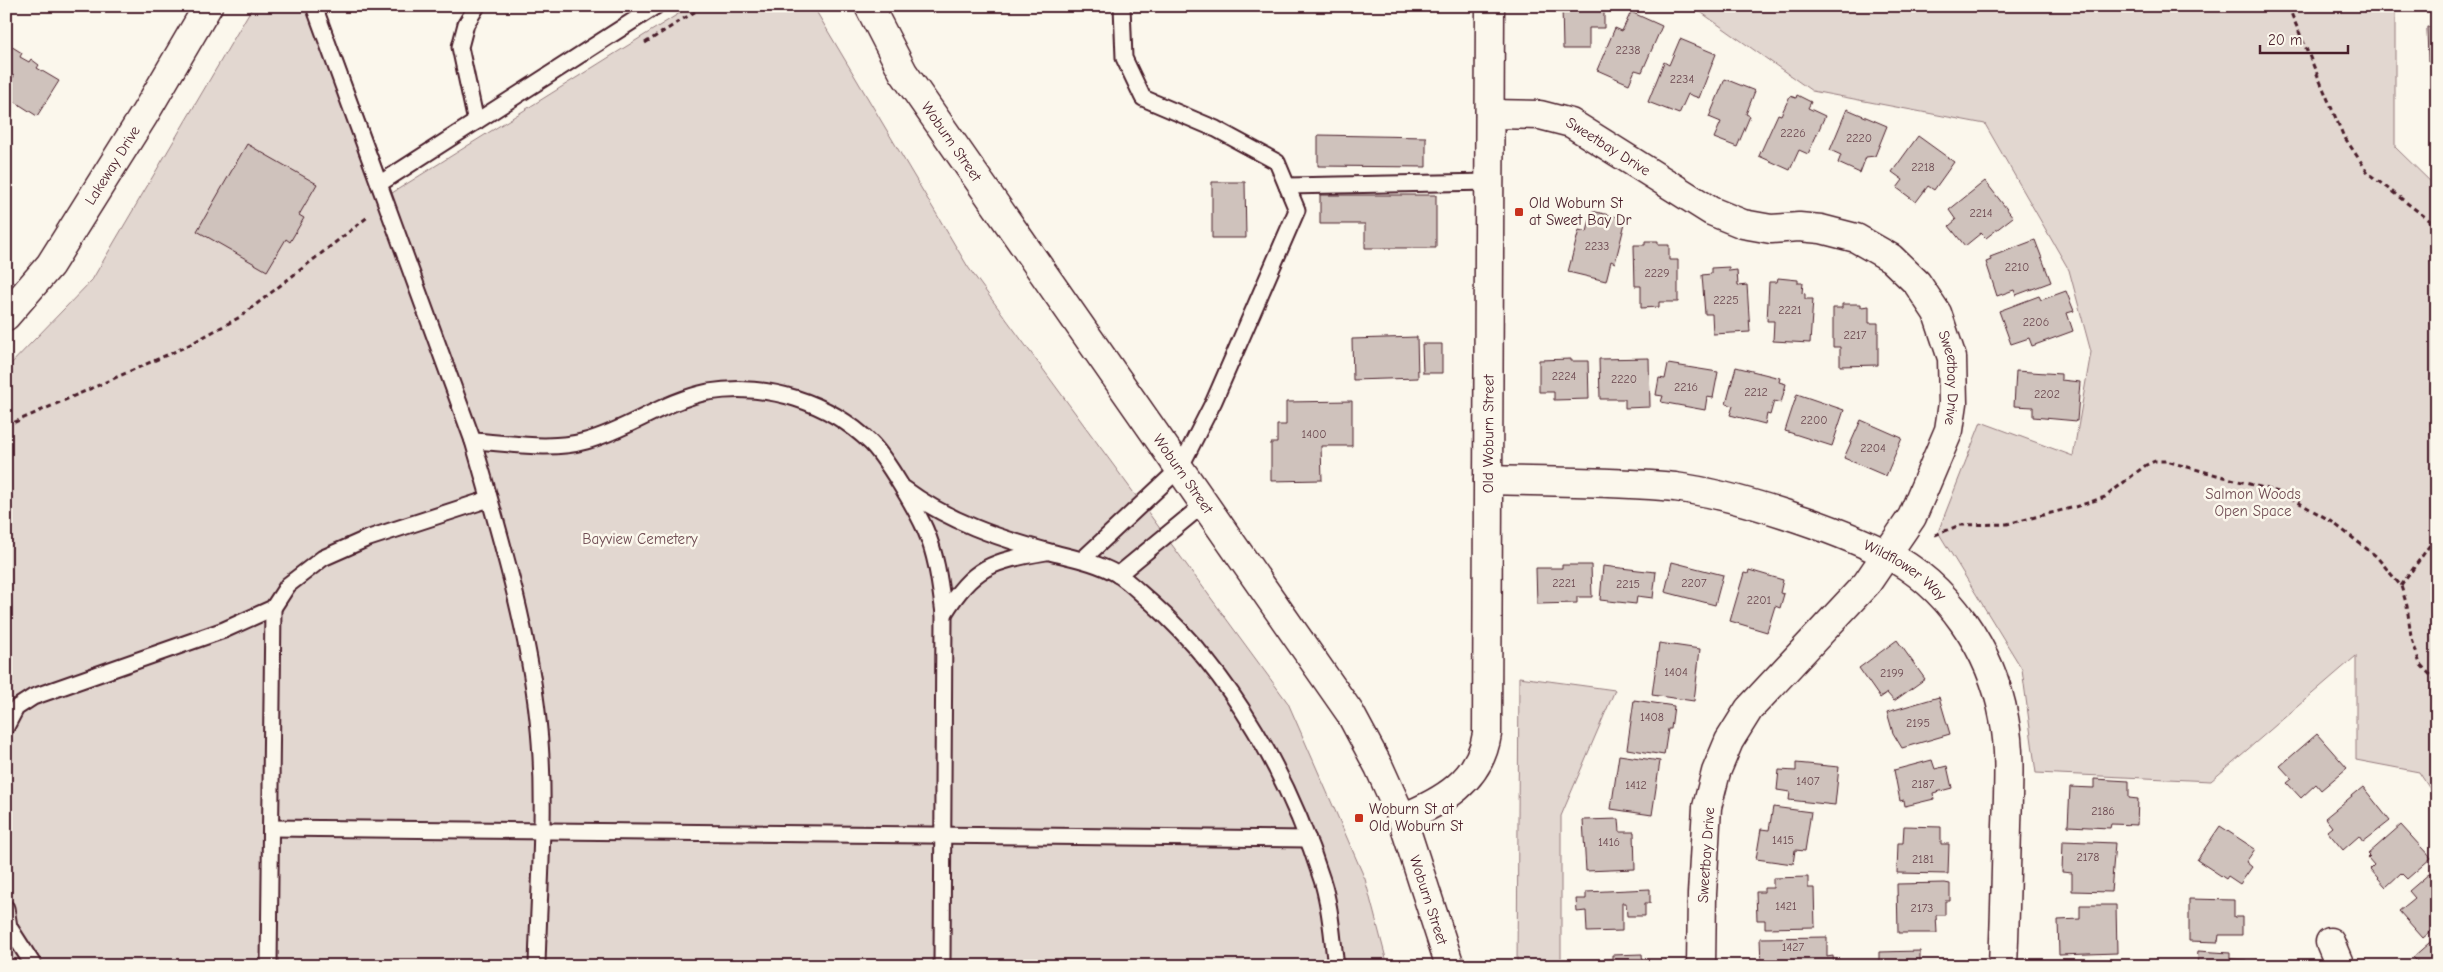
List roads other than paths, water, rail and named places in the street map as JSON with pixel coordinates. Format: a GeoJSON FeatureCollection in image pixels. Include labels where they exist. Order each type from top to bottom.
{"type":"FeatureCollection","features":[{"type":"Feature","properties":{"kind":"street","name":"Lakeway Drive"},"geometry":{"type":"LineString","coordinates":[[6,316],[50,264],[144,115],[208,6]]}},
{"type":"Feature","properties":{"kind":"street","name":"Woburn Street"},"geometry":{"type":"LineString","coordinates":[[869,6],[903,72],[1350,713],[1379,767],[1402,818],[1450,966]]}},
{"type":"Feature","properties":{"kind":"street","name":"Old Woburn Street"},"geometry":{"type":"LineString","coordinates":[[1402,818],[1434,805],[1450,794],[1473,770],[1485,746],[1487,734],[1490,6]]}},
{"type":"Feature","properties":{"kind":"street","name":"Sweetbay Drive"},"geometry":{"type":"LineString","coordinates":[[1490,114],[1540,115],[1571,123],[1711,211],[1743,224],[1771,229],[1799,227],[1821,229],[1856,238],[1891,258],[1917,283],[1937,313],[1952,358],[1953,403],[1949,430],[1912,518],[1888,555],[1846,607],[1749,708],[1730,741],[1716,772],[1707,807],[1702,894],[1701,966]]}},
{"type":"Feature","properties":{"kind":"street","name":"Wildflower Way"},"geometry":{"type":"LineString","coordinates":[[1488,480],[1626,484],[1726,495],[1813,523],[1888,555],[1917,575],[1948,602],[1973,634],[1993,676],[2004,718],[2009,774],[2003,966]]}},
{"type":"Feature","properties":{"kind":"lane"},"geometry":{"type":"LineString","coordinates":[[314,6],[473,441],[512,587],[531,674],[538,720],[542,768],[537,966]]}},
{"type":"Feature","properties":{"kind":"lane"},"geometry":{"type":"LineString","coordinates":[[476,122],[460,47],[466,24],[478,6]]}},
{"type":"Feature","properties":{"kind":"lane"},"geometry":{"type":"LineString","coordinates":[[379,184],[656,6]]}},
{"type":"Feature","properties":{"kind":"lane"},"geometry":{"type":"LineString","coordinates":[[1083,559],[1180,468],[1214,401],[1297,210],[1276,162],[1216,129],[1143,98],[1124,58],[1122,6]]}},
{"type":"Feature","properties":{"kind":"lane"},"geometry":{"type":"LineString","coordinates":[[1287,186],[1489,182]]}},
{"type":"Feature","properties":{"kind":"lane"},"geometry":{"type":"LineString","coordinates":[[473,441],[538,445],[584,442],[610,433],[681,399],[719,391],[768,391],[794,397],[825,410],[873,444],[926,530],[939,573],[944,614],[942,966]]}},
{"type":"Feature","properties":{"kind":"lane"},"geometry":{"type":"LineString","coordinates":[[900,485],[926,504],[976,530],[1050,552],[1083,559],[1118,575],[1177,625],[1228,687],[1271,760],[1308,839],[1323,882],[1336,966]]}},
{"type":"Feature","properties":{"kind":"lane"},"geometry":{"type":"LineString","coordinates":[[269,966],[273,608],[288,585],[323,558],[366,539],[489,499]]}},
{"type":"Feature","properties":{"kind":"lane"},"geometry":{"type":"LineString","coordinates":[[1118,575],[1204,504]]}},
{"type":"Feature","properties":{"kind":"lane"},"geometry":{"type":"LineString","coordinates":[[944,614],[959,589],[978,572],[1010,558],[1050,552]]}},
{"type":"Feature","properties":{"kind":"lane"},"geometry":{"type":"LineString","coordinates":[[6,727],[16,708],[32,697],[224,630],[273,608]]}},
{"type":"Feature","properties":{"kind":"lane"},"geometry":{"type":"LineString","coordinates":[[271,828],[1308,839]]}},
{"type":"Feature","properties":{"kind":"lane"},"geometry":{"type":"LineString","coordinates":[[6,908],[9,927],[34,966]]}},
{"type":"Feature","properties":{"kind":"place","name":"Old Woburn St at Sweet Bay Dr"},"geometry":{"type":"Point","coordinates":[1519,212]}},
{"type":"Feature","properties":{"kind":"place","name":"Woburn St at Old Woburn St"},"geometry":{"type":"Point","coordinates":[1359,818]}},
{"type":"Feature","properties":{"kind":"park label","name":"Salmon Woods Open Space"},"geometry":{"type":"Point","coordinates":[2253,502]}},
{"type":"Feature","properties":{"kind":"park label","name":"Bayview Cemetery"},"geometry":{"type":"Point","coordinates":[640,539]}}]}
